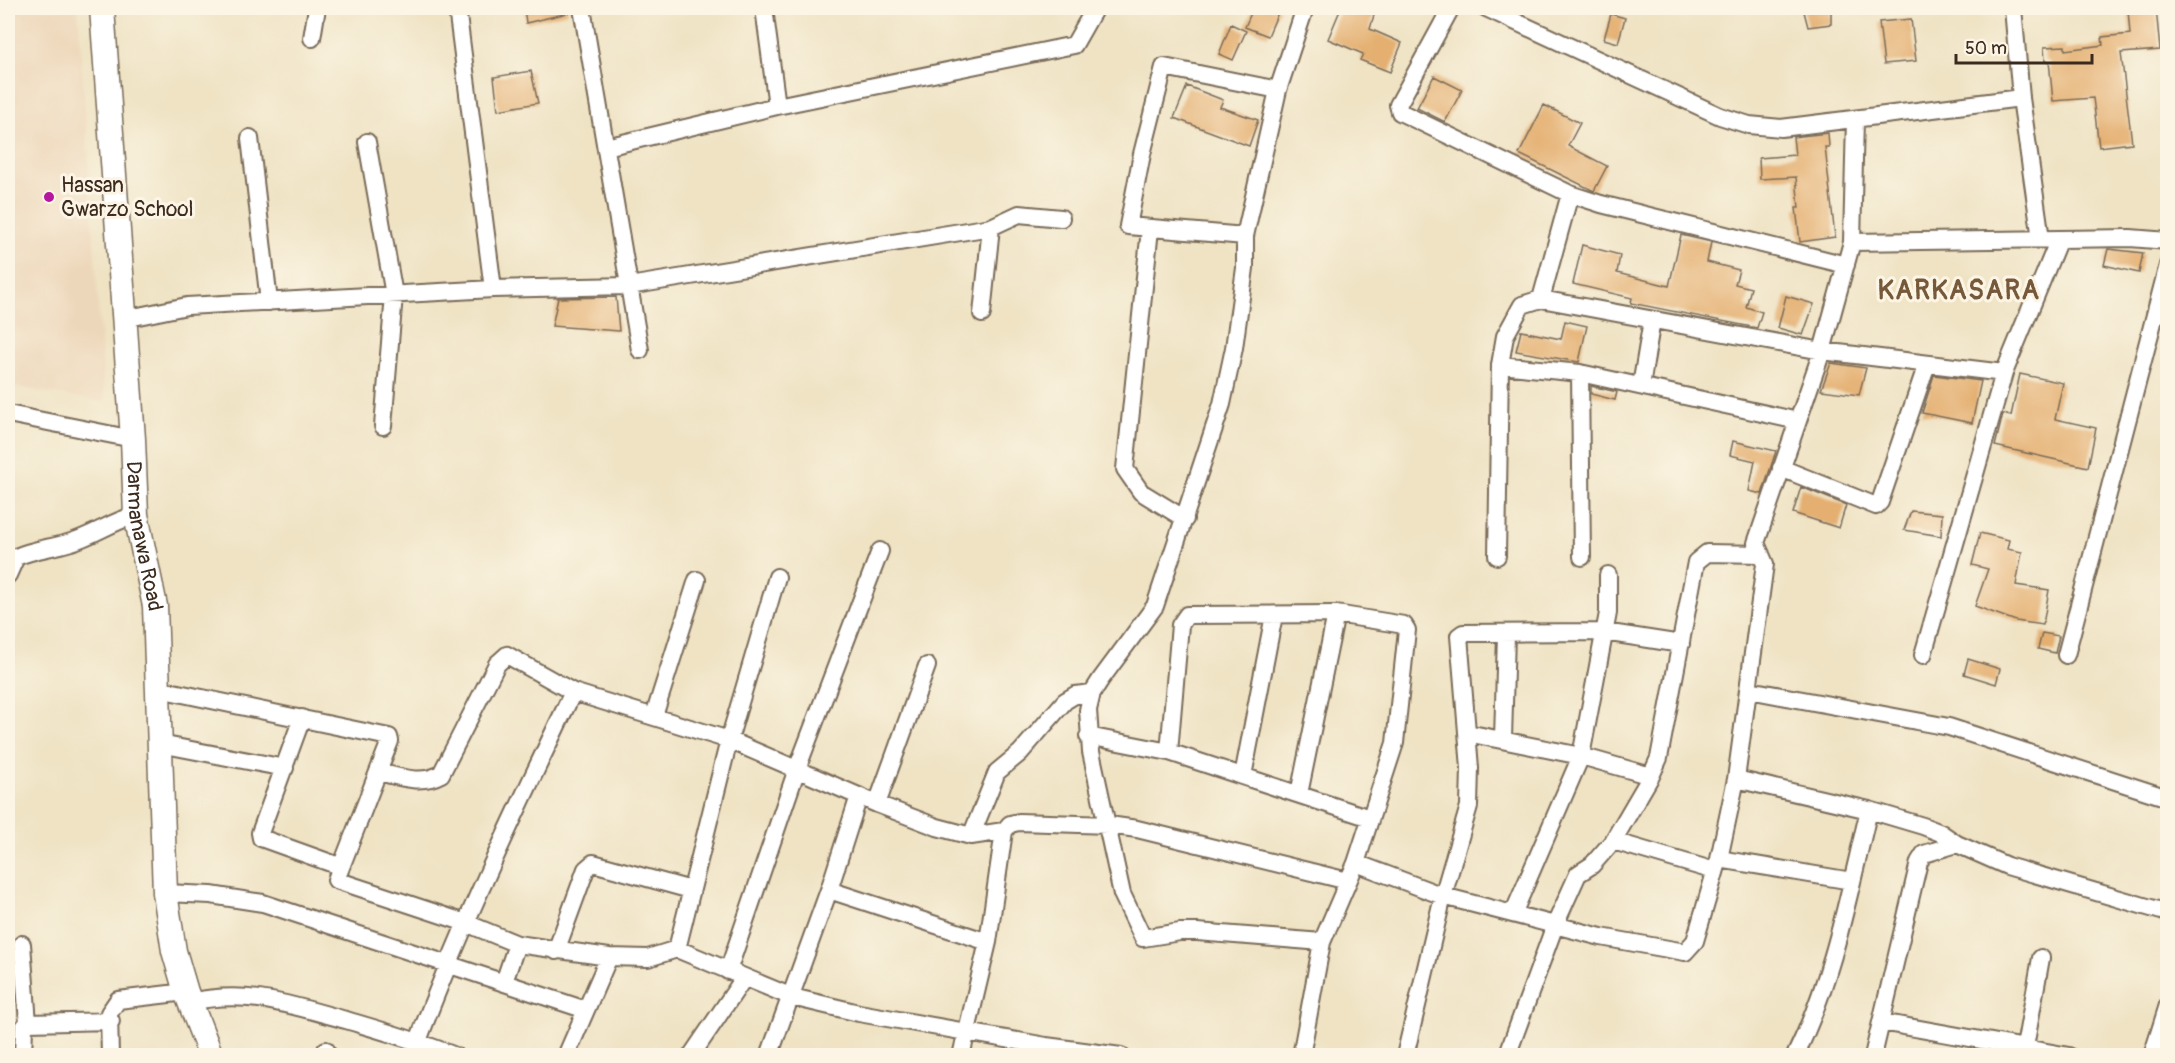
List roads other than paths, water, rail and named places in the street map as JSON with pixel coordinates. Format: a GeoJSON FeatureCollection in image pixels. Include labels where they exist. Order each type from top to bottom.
{"type":"FeatureCollection","features":[{"type":"Feature","properties":{"kind":"street","name":"Darmanawa Road"},"geometry":{"type":"LineString","coordinates":[[102,8],[133,439],[137,525],[147,559],[155,606],[165,893],[174,951],[210,1056]]}},
{"type":"Feature","properties":{"kind":"street"},"geometry":{"type":"LineString","coordinates":[[312,38],[317,8]]}},
{"type":"Feature","properties":{"kind":"street"},"geometry":{"type":"LineString","coordinates":[[457,8],[493,289]]}},
{"type":"Feature","properties":{"kind":"street"},"geometry":{"type":"LineString","coordinates":[[582,8],[640,350]]}},
{"type":"Feature","properties":{"kind":"street"},"geometry":{"type":"LineString","coordinates":[[764,8],[777,106]]}},
{"type":"Feature","properties":{"kind":"street"},"geometry":{"type":"LineString","coordinates":[[606,147],[777,106],[1074,45],[1095,8]]}},
{"type":"Feature","properties":{"kind":"street"},"geometry":{"type":"LineString","coordinates":[[1305,8],[1278,90],[1245,236],[1245,268],[1231,367],[1222,404],[1155,606],[1092,693],[1088,710],[1089,736],[1122,894],[1143,938],[1197,932],[1322,942]]}},
{"type":"Feature","properties":{"kind":"street"},"geometry":{"type":"LineString","coordinates":[[1451,8],[1398,105],[1400,112],[1570,194],[1600,204],[1846,265]]}},
{"type":"Feature","properties":{"kind":"street"},"geometry":{"type":"LineString","coordinates":[[1486,8],[1720,116],[1749,125],[1781,128],[2021,98]]}},
{"type":"Feature","properties":{"kind":"street"},"geometry":{"type":"LineString","coordinates":[[2013,8],[2021,98],[2041,239]]}},
{"type":"Feature","properties":{"kind":"street"},"geometry":{"type":"LineString","coordinates":[[1245,236],[1130,227],[1128,224],[1162,68],[1278,90]]}},
{"type":"Feature","properties":{"kind":"street"},"geometry":{"type":"LineString","coordinates":[[1356,862],[1443,896],[1555,925],[1686,952],[1695,941],[1717,865],[1736,779],[1765,564],[1759,548],[1763,521],[1822,351],[1852,242],[1855,119]]}},
{"type":"Feature","properties":{"kind":"street"},"geometry":{"type":"LineString","coordinates":[[250,138],[269,302]]}},
{"type":"Feature","properties":{"kind":"street"},"geometry":{"type":"LineString","coordinates":[[367,142],[394,295],[383,426]]}},
{"type":"Feature","properties":{"kind":"street"},"geometry":{"type":"LineString","coordinates":[[1540,299],[1570,194]]}},
{"type":"Feature","properties":{"kind":"street"},"geometry":{"type":"LineString","coordinates":[[124,319],[187,306],[493,289],[629,286],[991,227],[1020,214],[1061,218]]}},
{"type":"Feature","properties":{"kind":"street"},"geometry":{"type":"LineString","coordinates":[[982,314],[991,227]]}},
{"type":"Feature","properties":{"kind":"street"},"geometry":{"type":"LineString","coordinates":[[1150,229],[1125,469],[1141,492],[1185,519]]}},
{"type":"Feature","properties":{"kind":"street"},"geometry":{"type":"LineString","coordinates":[[1852,242],[2130,238],[2168,242]]}},
{"type":"Feature","properties":{"kind":"street"},"geometry":{"type":"LineString","coordinates":[[1923,655],[2004,373],[2059,239]]}},
{"type":"Feature","properties":{"kind":"street"},"geometry":{"type":"LineString","coordinates":[[2066,655],[2168,265]]}},
{"type":"Feature","properties":{"kind":"street"},"geometry":{"type":"LineString","coordinates":[[1497,556],[1500,365],[1505,336],[1512,319],[1522,305],[1540,299],[1822,351],[2004,373]]}},
{"type":"Feature","properties":{"kind":"street"},"geometry":{"type":"LineString","coordinates":[[1641,386],[1652,320]]}},
{"type":"Feature","properties":{"kind":"street"},"geometry":{"type":"LineString","coordinates":[[1781,468],[1876,506],[1880,502],[1896,460],[1927,364]]}},
{"type":"Feature","properties":{"kind":"street"},"geometry":{"type":"LineString","coordinates":[[1500,365],[1580,374],[1798,421]]}},
{"type":"Feature","properties":{"kind":"street"},"geometry":{"type":"LineString","coordinates":[[1580,374],[1582,557]]}},
{"type":"Feature","properties":{"kind":"street"},"geometry":{"type":"LineString","coordinates":[[8,414],[133,439]]}},
{"type":"Feature","properties":{"kind":"street"},"geometry":{"type":"LineString","coordinates":[[8,575],[16,557],[32,550],[72,542],[114,521],[137,525]]}},
{"type":"Feature","properties":{"kind":"street"},"geometry":{"type":"LineString","coordinates":[[1507,1056],[1555,925],[1578,874],[1592,865],[1613,841],[1652,776],[1659,758],[1696,562],[1707,553],[1759,548]]}},
{"type":"Feature","properties":{"kind":"street"},"geometry":{"type":"LineString","coordinates":[[728,971],[797,769],[880,551]]}},
{"type":"Feature","properties":{"kind":"street"},"geometry":{"type":"LineString","coordinates":[[1513,914],[1581,756],[1608,613],[1608,575]]}},
{"type":"Feature","properties":{"kind":"street"},"geometry":{"type":"LineString","coordinates":[[677,949],[729,740],[777,577]]}},
{"type":"Feature","properties":{"kind":"street"},"geometry":{"type":"LineString","coordinates":[[654,717],[697,580]]}},
{"type":"Feature","properties":{"kind":"street"},"geometry":{"type":"LineString","coordinates":[[1299,794],[1336,614]]}},
{"type":"Feature","properties":{"kind":"street"},"geometry":{"type":"LineString","coordinates":[[1169,753],[1180,625],[1186,615],[1336,614],[1397,622],[1404,625],[1407,630],[1395,743],[1356,862],[1322,942],[1301,1056]]}},
{"type":"Feature","properties":{"kind":"street"},"geometry":{"type":"LineString","coordinates":[[1243,776],[1274,615]]}},
{"type":"Feature","properties":{"kind":"street"},"geometry":{"type":"LineString","coordinates":[[1405,1056],[1443,896],[1469,806],[1467,733],[1459,636],[1462,633],[1604,632],[1681,644]]}},
{"type":"Feature","properties":{"kind":"street"},"geometry":{"type":"LineString","coordinates":[[1503,738],[1506,634]]}},
{"type":"Feature","properties":{"kind":"street"},"geometry":{"type":"LineString","coordinates":[[378,772],[417,781],[431,780],[441,774],[497,664],[507,655],[573,692],[729,740],[877,804],[971,836],[1004,831]]}},
{"type":"Feature","properties":{"kind":"street"},"geometry":{"type":"LineString","coordinates":[[877,804],[927,666]]}},
{"type":"Feature","properties":{"kind":"street"},"geometry":{"type":"LineString","coordinates":[[159,689],[389,737],[378,772],[339,866],[336,880],[466,923],[518,944],[609,957],[648,958],[677,949],[792,997],[860,1013],[1121,1056]]}},
{"type":"Feature","properties":{"kind":"street"},"geometry":{"type":"LineString","coordinates":[[1749,690],[1949,727],[2168,798]]}},
{"type":"Feature","properties":{"kind":"street"},"geometry":{"type":"LineString","coordinates":[[418,1041],[447,964],[573,692]]}},
{"type":"Feature","properties":{"kind":"street"},"geometry":{"type":"LineString","coordinates":[[971,836],[997,772],[1020,753],[1065,701],[1075,695],[1092,693]]}},
{"type":"Feature","properties":{"kind":"street"},"geometry":{"type":"LineString","coordinates":[[302,718],[260,833],[261,838],[339,866]]}},
{"type":"Feature","properties":{"kind":"street"},"geometry":{"type":"LineString","coordinates":[[1467,733],[1503,738],[1581,756],[1652,776]]}},
{"type":"Feature","properties":{"kind":"street"},"geometry":{"type":"LineString","coordinates":[[1089,736],[1169,753],[1370,818]]}},
{"type":"Feature","properties":{"kind":"street"},"geometry":{"type":"LineString","coordinates":[[160,744],[285,768]]}},
{"type":"Feature","properties":{"kind":"street"},"geometry":{"type":"LineString","coordinates":[[1736,779],[1869,810],[1923,826],[2007,866],[2168,913]]}},
{"type":"Feature","properties":{"kind":"street"},"geometry":{"type":"LineString","coordinates":[[768,1056],[792,997],[859,796]]}},
{"type":"Feature","properties":{"kind":"street"},"geometry":{"type":"LineString","coordinates":[[1794,1056],[1809,1021],[1842,924],[1869,810]]}},
{"type":"Feature","properties":{"kind":"street"},"geometry":{"type":"LineString","coordinates":[[961,1056],[988,942],[1004,831],[1010,824],[1019,822],[1109,825],[1137,829],[1348,881]]}},
{"type":"Feature","properties":{"kind":"street"},"geometry":{"type":"LineString","coordinates":[[1613,841],[1717,865],[1852,881]]}},
{"type":"Feature","properties":{"kind":"street"},"geometry":{"type":"LineString","coordinates":[[1873,1056],[1919,862],[1924,854],[1957,844]]}},
{"type":"Feature","properties":{"kind":"street"},"geometry":{"type":"LineString","coordinates":[[556,951],[586,869],[593,863],[691,890]]}},
{"type":"Feature","properties":{"kind":"street"},"geometry":{"type":"LineString","coordinates":[[829,890],[988,942]]}},
{"type":"Feature","properties":{"kind":"street"},"geometry":{"type":"LineString","coordinates":[[165,893],[247,899],[586,1010]]}},
{"type":"Feature","properties":{"kind":"street"},"geometry":{"type":"LineString","coordinates":[[22,944],[28,1023]]}},
{"type":"Feature","properties":{"kind":"street"},"geometry":{"type":"LineString","coordinates":[[504,982],[518,944]]}},
{"type":"Feature","properties":{"kind":"street"},"geometry":{"type":"LineString","coordinates":[[566,1056],[609,957]]}},
{"type":"Feature","properties":{"kind":"street"},"geometry":{"type":"LineString","coordinates":[[2025,1047],[2042,958]]}},
{"type":"Feature","properties":{"kind":"street"},"geometry":{"type":"LineString","coordinates":[[691,1056],[744,978]]}},
{"type":"Feature","properties":{"kind":"street"},"geometry":{"type":"LineString","coordinates":[[110,1056],[111,1021],[109,1013],[118,1000],[218,996],[266,998],[418,1041],[455,1056]]}},
{"type":"Feature","properties":{"kind":"street"},"geometry":{"type":"LineString","coordinates":[[2152,1056],[2164,1025],[2168,1005]]}},
{"type":"Feature","properties":{"kind":"street"},"geometry":{"type":"LineString","coordinates":[[23,1056],[24,1027],[28,1023],[111,1021]]}},
{"type":"Feature","properties":{"kind":"street"},"geometry":{"type":"LineString","coordinates":[[1881,1022],[2068,1056]]}},
{"type":"Feature","properties":{"kind":"place","name":"Hassan Gwarzo School"},"geometry":{"type":"Point","coordinates":[49,197]}},
{"type":"Feature","properties":{"kind":"district","name":"KARKASARA"},"geometry":{"type":"Point","coordinates":[1959,290]}}]}
